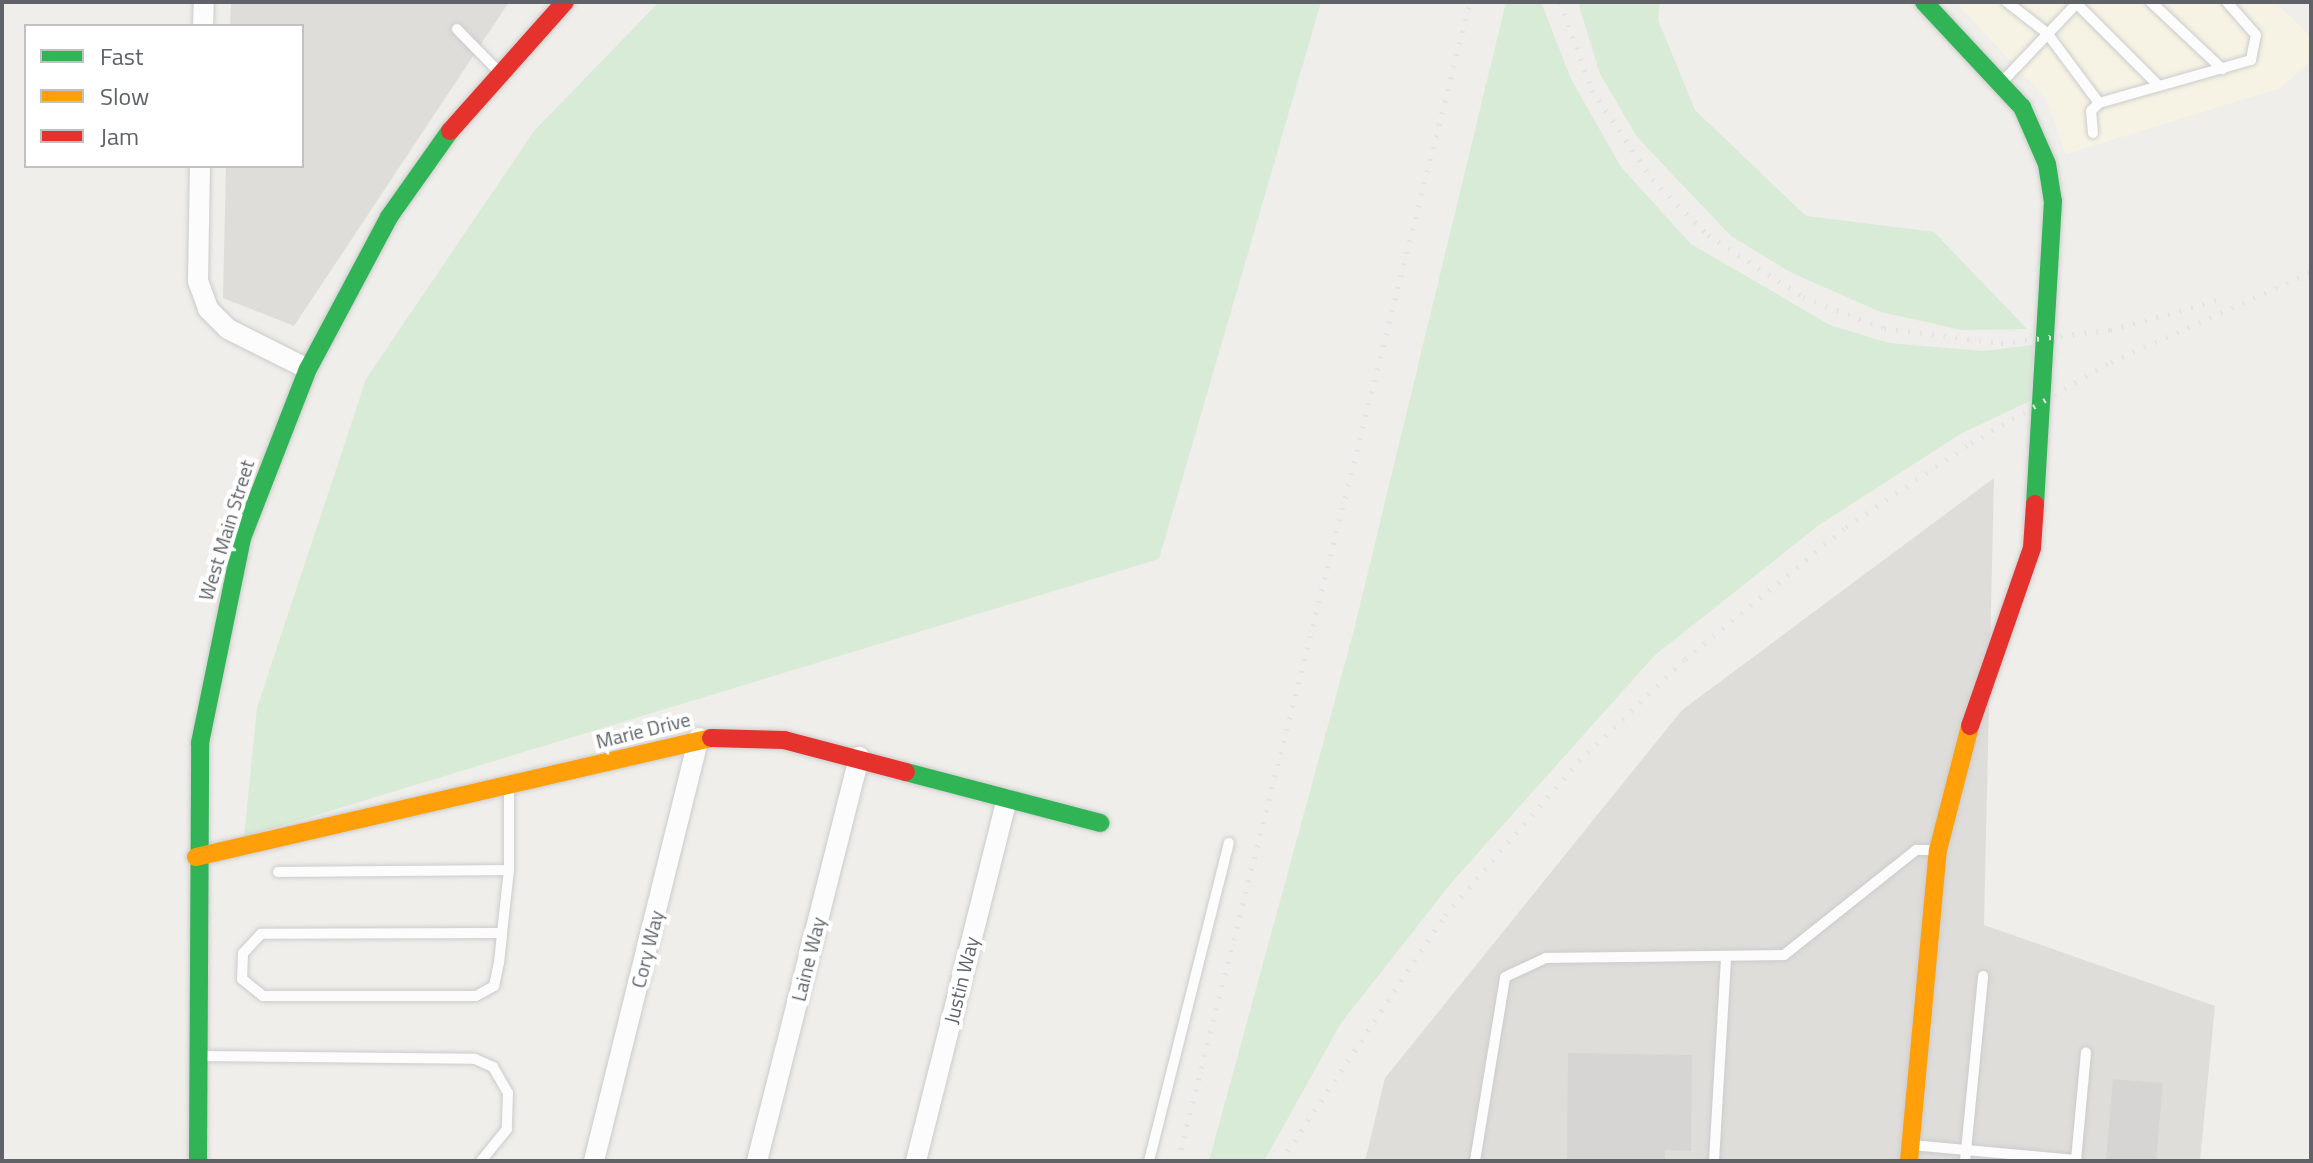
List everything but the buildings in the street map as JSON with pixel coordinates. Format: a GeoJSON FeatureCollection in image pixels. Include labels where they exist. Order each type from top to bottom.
{"type":"FeatureCollection","features":[{"type":"Feature","properties":{"kind":"street"},"geometry":{"type":"LineString","coordinates":[[203,24],[204,2]]}},
{"type":"Feature","properties":{"kind":"street","name":"West Main Street"},"geometry":{"type":"LineString","coordinates":[[198,1161],[196,857],[200,743],[221,620],[242,538],[308,369],[389,217],[497,70],[565,2]]}},
{"type":"Feature","properties":{"kind":"street"},"geometry":{"type":"LineString","coordinates":[[1909,1153],[1938,850],[1970,713],[2032,548],[2045,400],[2052,187],[2031,122],[2001,82],[1924,2]]}},
{"type":"Feature","properties":{"kind":"street"},"geometry":{"type":"LineString","coordinates":[[200,168],[198,281],[208,309],[228,329],[308,369]]}},
{"type":"Feature","properties":{"kind":"street","name":"Marie Drive"},"geometry":{"type":"LineString","coordinates":[[196,857],[509,786],[699,738],[784,740],[859,757],[1100,823]]}},
{"type":"Feature","properties":{"kind":"street","name":"Cory Way"},"geometry":{"type":"LineString","coordinates":[[594,1161],[699,738]]}},
{"type":"Feature","properties":{"kind":"street","name":"Laine Way"},"geometry":{"type":"LineString","coordinates":[[757,1161],[859,757]]}},
{"type":"Feature","properties":{"kind":"street","name":"Justin Way"},"geometry":{"type":"LineString","coordinates":[[916,1161],[1007,799]]}},
{"type":"Feature","properties":{"kind":"lane"},"geometry":{"type":"LineString","coordinates":[[2007,2],[2047,33],[2099,103]]}},
{"type":"Feature","properties":{"kind":"lane"},"geometry":{"type":"LineString","coordinates":[[2151,2],[2222,69]]}},
{"type":"Feature","properties":{"kind":"lane"},"geometry":{"type":"LineString","coordinates":[[2093,133],[2091,111],[2099,103],[2251,60],[2257,43],[2227,2]]}},
{"type":"Feature","properties":{"kind":"lane"},"geometry":{"type":"LineString","coordinates":[[2001,82],[2078,3],[2159,86]]}},
{"type":"Feature","properties":{"kind":"lane"},"geometry":{"type":"LineString","coordinates":[[457,29],[497,70]]}},
{"type":"Feature","properties":{"kind":"lane"},"geometry":{"type":"LineString","coordinates":[[502,933],[261,934],[243,953],[242,979],[263,996],[476,996],[494,986],[502,933],[509,870],[509,786]]}},
{"type":"Feature","properties":{"kind":"lane"},"geometry":{"type":"LineString","coordinates":[[1149,1161],[1229,843]]}},
{"type":"Feature","properties":{"kind":"lane"},"geometry":{"type":"LineString","coordinates":[[1475,1161],[1505,977],[1546,958],[1784,955],[1916,850],[1938,850]]}},
{"type":"Feature","properties":{"kind":"lane"},"geometry":{"type":"LineString","coordinates":[[278,872],[509,870]]}},
{"type":"Feature","properties":{"kind":"lane"},"geometry":{"type":"LineString","coordinates":[[1714,1161],[1726,956]]}},
{"type":"Feature","properties":{"kind":"lane"},"geometry":{"type":"LineString","coordinates":[[1966,1156],[1983,976]]}},
{"type":"Feature","properties":{"kind":"lane"},"geometry":{"type":"LineString","coordinates":[[1909,1153],[2076,1160],[2086,1052]]}},
{"type":"Feature","properties":{"kind":"lane"},"geometry":{"type":"LineString","coordinates":[[199,1056],[475,1059],[493,1067],[508,1093],[507,1129],[481,1161]]}},
{"type":"Feature","properties":{"kind":"shaded area"},"geometry":{"type":"Polygon","coordinates":[[[231,2],[509,2],[294,326],[223,298],[226,168],[304,168],[304,24],[230,24],[231,2]]]}},
{"type":"Feature","properties":{"kind":"shaded area"},"geometry":{"type":"Polygon","coordinates":[[[1956,2],[2275,2],[2311,37],[2311,61],[2280,88],[2066,154],[2046,99],[1956,2]]]}},
{"type":"Feature","properties":{"kind":"shaded area"},"geometry":{"type":"Polygon","coordinates":[[[1994,478],[1984,925],[2215,1006],[2200,1161],[1365,1161],[1385,1078],[1682,710],[1994,478]]]}},
{"type":"Feature","properties":{"kind":"green space"},"geometry":{"type":"Polygon","coordinates":[[[659,2],[1321,2],[1159,559],[244,837],[257,708],[366,379],[534,131],[659,2]]]}},
{"type":"Feature","properties":{"kind":"green space"},"geometry":{"type":"Polygon","coordinates":[[[1506,2],[1541,2],[1571,79],[1621,167],[1691,244],[1830,325],[1889,343],[1982,351],[2033,345],[2030,401],[1962,433],[1819,525],[1655,655],[1452,882],[1341,1023],[1264,1161],[1209,1161],[1354,630],[1506,2]]]}},
{"type":"Feature","properties":{"kind":"green space"},"geometry":{"type":"Polygon","coordinates":[[[1578,2],[1660,2],[1658,20],[1695,110],[1806,216],[1934,232],[2027,329],[1962,330],[1881,312],[1792,273],[1731,236],[1637,137],[1600,74],[1578,2]]]}},
{"type":"Feature","properties":{"kind":"railway"},"geometry":{"type":"LineString","coordinates":[[1178,1161],[1470,2]]}},
{"type":"Feature","properties":{"kind":"railway"},"geometry":{"type":"LineString","coordinates":[[1560,2],[1592,90],[1652,179],[1708,235],[1803,297],[1884,328],[2001,343],[2110,330],[2225,298]]}},
{"type":"Feature","properties":{"kind":"railway"},"geometry":{"type":"LineString","coordinates":[[1281,1161],[1445,915],[1579,761],[1685,659],[1846,527],[1971,443],[2111,362],[2311,272]]}},
{"type":"Feature","properties":{"kind":"traffic: fast"},"geometry":{"type":"LineString","coordinates":[[1924,2],[2022,107],[2047,164],[2053,201],[2035,504]]}},
{"type":"Feature","properties":{"kind":"traffic: fast"},"geometry":{"type":"LineString","coordinates":[[198,1161],[200,743],[242,538],[308,369],[389,217],[450,131]]}},
{"type":"Feature","properties":{"kind":"traffic: fast"},"geometry":{"type":"LineString","coordinates":[[906,772],[1100,823]]}},
{"type":"Feature","properties":{"kind":"traffic: slow"},"geometry":{"type":"LineString","coordinates":[[1909,1161],[1938,850],[1970,726]]}},
{"type":"Feature","properties":{"kind":"traffic: slow"},"geometry":{"type":"LineString","coordinates":[[196,857],[711,738]]}},
{"type":"Feature","properties":{"kind":"traffic: jam"},"geometry":{"type":"LineString","coordinates":[[450,131],[565,2]]}},
{"type":"Feature","properties":{"kind":"traffic: jam"},"geometry":{"type":"LineString","coordinates":[[1970,726],[2032,548],[2035,504]]}},
{"type":"Feature","properties":{"kind":"traffic: jam"},"geometry":{"type":"LineString","coordinates":[[711,738],[784,740],[906,772]]}}]}
